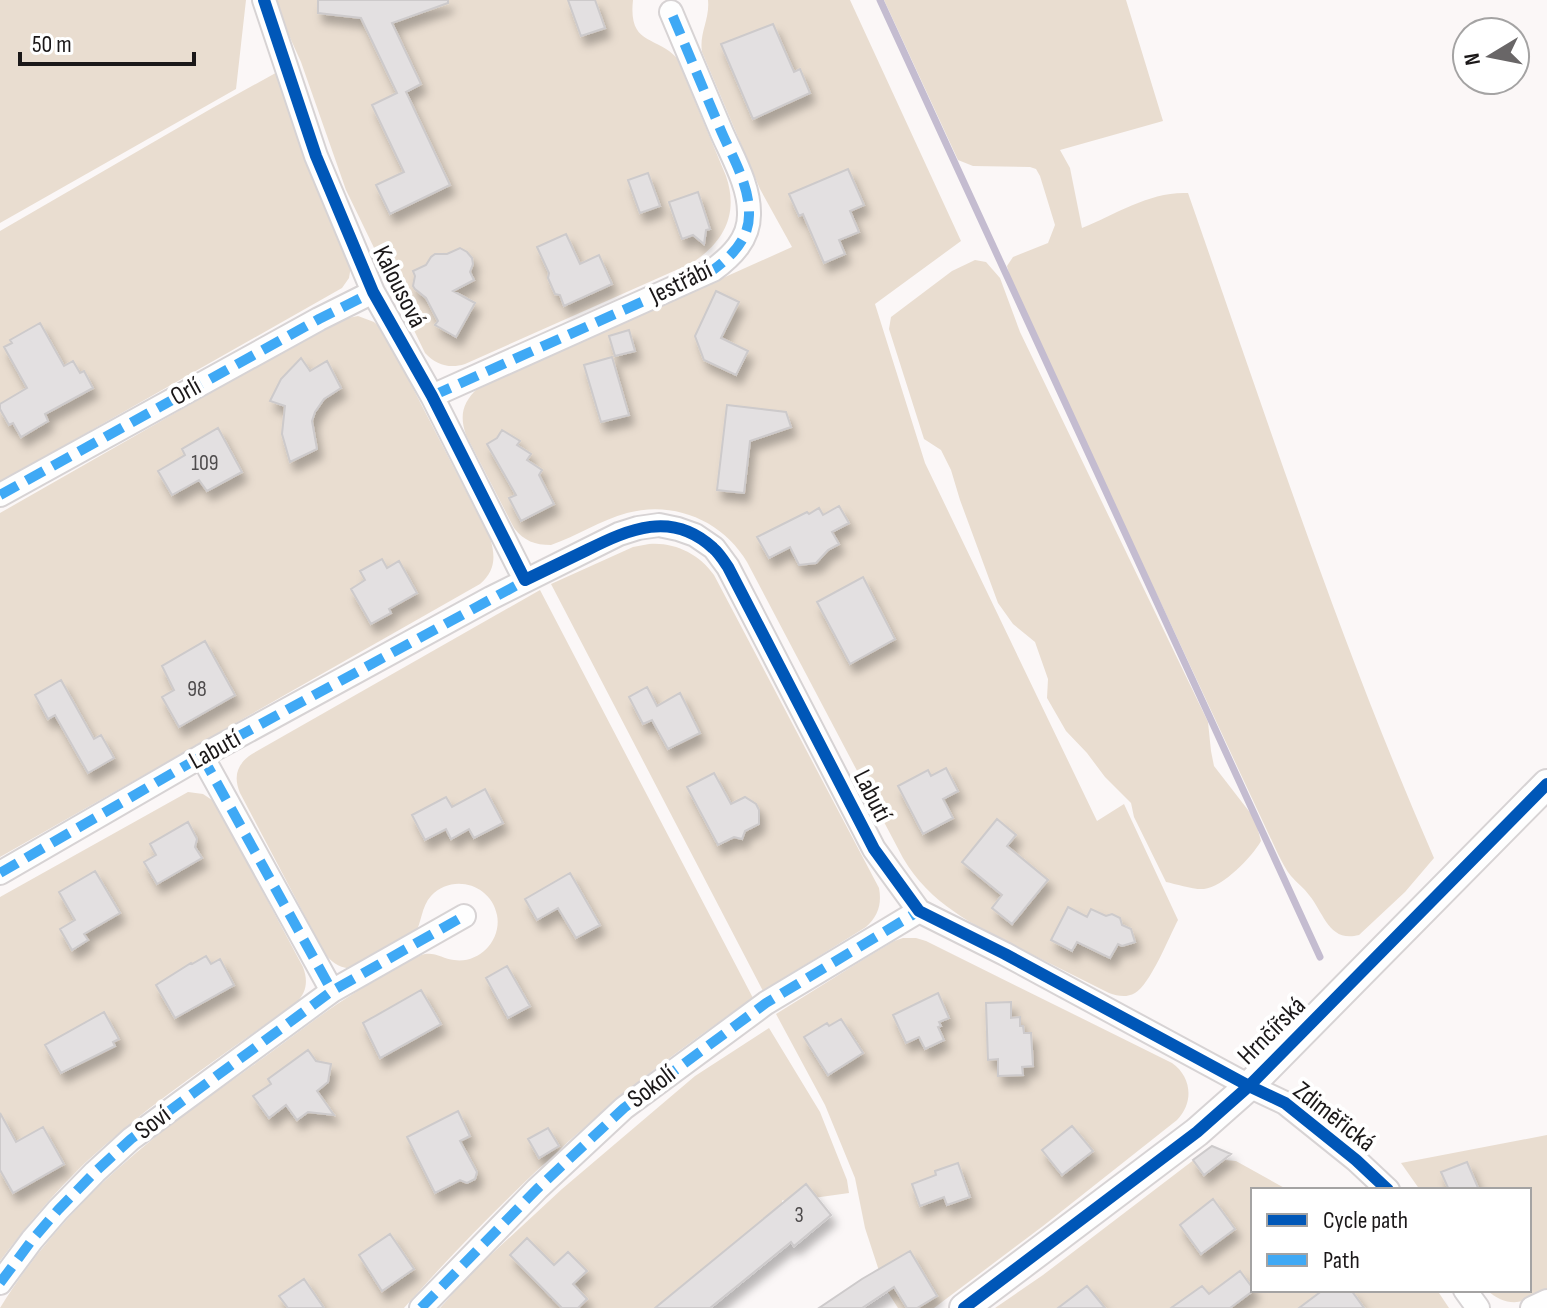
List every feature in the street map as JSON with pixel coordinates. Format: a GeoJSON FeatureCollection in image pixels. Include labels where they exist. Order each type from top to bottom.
{"type":"FeatureCollection","features":[{"type":"Feature","properties":{"kind":"street","name":"Kalousová"},"geometry":{"type":"LineString","coordinates":[[264,0],[316,156],[373,292],[432,396],[525,580]]}},
{"type":"Feature","properties":{"kind":"street","name":"Jestřábí"},"geometry":{"type":"LineString","coordinates":[[432,396],[713,270],[729,258],[739,245],[747,230],[750,213],[741,177],[671,12]]}},
{"type":"Feature","properties":{"kind":"street","name":"Orlí"},"geometry":{"type":"LineString","coordinates":[[0,495],[373,292]]}},
{"type":"Feature","properties":{"kind":"street","name":"Labutí"},"geometry":{"type":"LineString","coordinates":[[0,873],[202,756],[525,580],[619,534],[659,525],[695,535],[714,548],[728,567],[874,849],[919,911],[1249,1086]]}},
{"type":"Feature","properties":{"kind":"street"},"geometry":{"type":"LineString","coordinates":[[202,756],[332,991]]}},
{"type":"Feature","properties":{"kind":"street","name":"Hrnčířská"},"geometry":{"type":"LineString","coordinates":[[964,1308],[1197,1132],[1249,1086],[1547,784]]}},
{"type":"Feature","properties":{"kind":"street","name":"Sokolí"},"geometry":{"type":"LineString","coordinates":[[421,1308],[537,1189],[624,1108],[766,1003],[919,911]]}},
{"type":"Feature","properties":{"kind":"street","name":"Soví"},"geometry":{"type":"LineString","coordinates":[[0,1283],[58,1210],[131,1139],[332,991],[464,916]]}},
{"type":"Feature","properties":{"kind":"street","name":"Zdiměřická"},"geometry":{"type":"LineString","coordinates":[[1249,1086],[1285,1103],[1386,1188]]}},
{"type":"Feature","properties":{"kind":"street"},"geometry":{"type":"LineString","coordinates":[[1532,1308],[1547,1301]]}},
{"type":"Feature","properties":{"kind":"shaded area"},"geometry":{"type":"Polygon","coordinates":[[[0,0],[246,0],[236,89],[0,223],[0,0]]]}},
{"type":"Feature","properties":{"kind":"shaded area"},"geometry":{"type":"Polygon","coordinates":[[[273,0],[633,0],[633,15],[639,33],[677,58],[726,176],[731,203],[726,226],[713,246],[692,263],[465,364],[449,366],[439,363],[425,353],[346,190],[301,62],[273,0]]]}},
{"type":"Feature","properties":{"kind":"shaded area"},"geometry":{"type":"Polygon","coordinates":[[[708,0],[850,0],[961,241],[875,304],[925,463],[1097,821],[1124,804],[1178,920],[1147,981],[1132,995],[1109,993],[973,924],[942,902],[914,875],[747,562],[725,535],[696,517],[662,509],[617,516],[551,545],[530,541],[514,528],[466,435],[464,409],[478,388],[792,247],[760,189],[702,52],[708,0]]]}},
{"type":"Feature","properties":{"kind":"shaded area"},"geometry":{"type":"Polygon","coordinates":[[[884,0],[1126,0],[1163,121],[1060,150],[1070,168],[1082,228],[1147,200],[1188,193],[1335,611],[1434,858],[1405,892],[1359,935],[1341,935],[1334,931],[1283,863],[1013,289],[1007,266],[1013,257],[1048,243],[1055,225],[1040,176],[1036,169],[1030,167],[973,166],[958,160],[884,0]]]}},
{"type":"Feature","properties":{"kind":"shaded area"},"geometry":{"type":"Polygon","coordinates":[[[281,70],[351,266],[349,278],[342,288],[0,482],[0,231],[281,70]]]}},
{"type":"Feature","properties":{"kind":"shaded area"},"geometry":{"type":"Polygon","coordinates":[[[975,260],[986,262],[1000,278],[1020,332],[1208,722],[1214,766],[1255,819],[1261,841],[1236,870],[1212,887],[1195,889],[1166,882],[1134,817],[1131,803],[1066,731],[1047,698],[1048,679],[1035,642],[1013,624],[998,603],[951,470],[941,450],[924,439],[889,329],[891,317],[952,271],[975,260]]]}},
{"type":"Feature","properties":{"kind":"shaded area"},"geometry":{"type":"Polygon","coordinates":[[[358,316],[374,322],[383,330],[490,538],[493,557],[489,574],[480,584],[0,857],[0,513],[338,320],[358,316]]]}},
{"type":"Feature","properties":{"kind":"shaded area"},"geometry":{"type":"Polygon","coordinates":[[[668,545],[686,551],[714,575],[879,888],[878,909],[866,927],[763,991],[551,584],[633,547],[668,545]]]}},
{"type":"Feature","properties":{"kind":"shaded area"},"geometry":{"type":"Polygon","coordinates":[[[540,590],[753,998],[601,1113],[485,1221],[404,1308],[0,1308],[70,1216],[132,1156],[178,1119],[329,1009],[390,971],[425,954],[463,960],[487,948],[498,924],[493,904],[479,889],[470,885],[449,885],[428,900],[415,934],[354,969],[335,963],[325,954],[240,793],[237,776],[240,766],[252,754],[540,590]]]}},
{"type":"Feature","properties":{"kind":"shaded area"},"geometry":{"type":"Polygon","coordinates":[[[188,792],[203,794],[215,802],[303,967],[305,990],[297,1002],[135,1119],[85,1163],[51,1198],[0,1261],[0,897],[188,792]]]}},
{"type":"Feature","properties":{"kind":"shaded area"},"geometry":{"type":"Polygon","coordinates":[[[903,938],[926,941],[1172,1063],[1184,1075],[1188,1090],[1186,1106],[1177,1120],[934,1308],[898,1308],[884,1286],[865,1228],[855,1178],[825,1105],[776,1014],[903,938]]]}},
{"type":"Feature","properties":{"kind":"shaded area"},"geometry":{"type":"Polygon","coordinates":[[[769,1028],[820,1112],[847,1180],[849,1193],[783,1200],[783,1204],[656,1308],[440,1308],[470,1274],[562,1189],[695,1076],[769,1028]]]}},
{"type":"Feature","properties":{"kind":"shaded area"},"geometry":{"type":"Polygon","coordinates":[[[1547,1135],[1547,1291],[1516,1302],[1501,1300],[1489,1292],[1531,1292],[1531,1188],[1419,1188],[1401,1163],[1547,1135]]]}},
{"type":"Feature","properties":{"kind":"shaded area"},"geometry":{"type":"Polygon","coordinates":[[[1212,1146],[1231,1154],[1225,1160],[1236,1161],[1284,1188],[1251,1188],[1251,1292],[1438,1292],[1449,1308],[995,1308],[1212,1146]]]}},
{"type":"Feature","properties":{"kind":"building"},"geometry":{"type":"Polygon","coordinates":[[[318,0],[448,0],[448,3],[392,23],[421,84],[406,92],[450,185],[390,214],[376,185],[404,172],[372,105],[397,93],[361,18],[318,13],[318,0]]]}},
{"type":"Feature","properties":{"kind":"building"},"geometry":{"type":"Polygon","coordinates":[[[568,0],[595,0],[605,28],[581,36],[568,0]]]}},
{"type":"Feature","properties":{"kind":"building"},"geometry":{"type":"Polygon","coordinates":[[[773,24],[794,72],[800,69],[810,93],[753,119],[721,44],[773,24]]]}},
{"type":"Feature","properties":{"kind":"building"},"geometry":{"type":"Polygon","coordinates":[[[848,169],[864,205],[850,211],[859,232],[839,240],[845,254],[824,263],[803,214],[799,216],[789,194],[848,169]]]}},
{"type":"Feature","properties":{"kind":"building"},"geometry":{"type":"Polygon","coordinates":[[[648,173],[660,206],[640,213],[628,180],[648,173]]]}},
{"type":"Feature","properties":{"kind":"building"},"geometry":{"type":"Polygon","coordinates":[[[698,192],[710,229],[706,230],[704,244],[693,235],[682,239],[669,202],[698,192]]]}},
{"type":"Feature","properties":{"kind":"building"},"geometry":{"type":"Polygon","coordinates":[[[566,234],[580,264],[599,255],[612,284],[564,306],[560,295],[555,294],[537,247],[566,234]]]}},
{"type":"Feature","properties":{"kind":"building"},"geometry":{"type":"Polygon","coordinates":[[[460,248],[472,258],[470,272],[474,280],[453,291],[475,303],[456,337],[435,325],[438,321],[426,298],[413,286],[413,271],[426,265],[435,254],[447,254],[460,248]]]}},
{"type":"Feature","properties":{"kind":"building"},"geometry":{"type":"Polygon","coordinates":[[[716,291],[739,302],[721,338],[748,351],[736,375],[704,360],[695,336],[716,291]]]}},
{"type":"Feature","properties":{"kind":"building"},"geometry":{"type":"Polygon","coordinates":[[[40,323],[64,366],[73,361],[80,373],[84,371],[93,388],[45,414],[48,421],[21,437],[0,409],[0,404],[27,388],[4,347],[12,343],[10,340],[40,323]]]}},
{"type":"Feature","properties":{"kind":"building"},"geometry":{"type":"Polygon","coordinates":[[[629,330],[635,351],[615,356],[609,336],[629,330]]]}},
{"type":"Feature","properties":{"kind":"building"},"geometry":{"type":"Polygon","coordinates":[[[612,357],[629,415],[601,422],[584,365],[612,357]]]}},
{"type":"Feature","properties":{"kind":"building"},"geometry":{"type":"Polygon","coordinates":[[[301,358],[310,371],[327,361],[341,388],[324,399],[315,412],[312,421],[317,449],[290,462],[282,434],[285,406],[270,401],[281,379],[301,358]]]}},
{"type":"Feature","properties":{"kind":"building"},"geometry":{"type":"Polygon","coordinates":[[[727,405],[786,412],[791,427],[750,441],[744,493],[717,490],[727,405]]]}},
{"type":"Feature","properties":{"kind":"building"},"geometry":{"type":"Polygon","coordinates":[[[218,428],[242,472],[207,491],[199,480],[172,495],[158,471],[185,455],[182,449],[218,428]]]}},
{"type":"Feature","properties":{"kind":"building"},"geometry":{"type":"Polygon","coordinates":[[[502,430],[520,441],[517,445],[531,454],[527,460],[542,470],[539,475],[554,504],[521,521],[509,498],[516,495],[487,444],[497,438],[502,430]]]}},
{"type":"Feature","properties":{"kind":"building"},"geometry":{"type":"Polygon","coordinates":[[[839,506],[849,523],[832,532],[839,544],[816,563],[799,565],[790,547],[769,558],[757,537],[807,512],[809,514],[819,508],[823,515],[839,506]]]}},
{"type":"Feature","properties":{"kind":"building"},"geometry":{"type":"Polygon","coordinates":[[[382,559],[387,568],[399,561],[417,593],[371,624],[351,589],[365,580],[360,571],[382,559]]]}},
{"type":"Feature","properties":{"kind":"building"},"geometry":{"type":"Polygon","coordinates":[[[863,577],[895,639],[850,664],[817,602],[863,577]]]}},
{"type":"Feature","properties":{"kind":"building"},"geometry":{"type":"Polygon","coordinates":[[[205,641],[235,695],[179,727],[162,697],[174,690],[162,666],[205,641]]]}},
{"type":"Feature","properties":{"kind":"building"},"geometry":{"type":"Polygon","coordinates":[[[61,680],[94,739],[101,735],[114,758],[88,773],[55,715],[48,719],[35,695],[61,680]]]}},
{"type":"Feature","properties":{"kind":"building"},"geometry":{"type":"Polygon","coordinates":[[[647,687],[657,706],[680,693],[700,733],[668,749],[652,720],[643,724],[629,697],[647,687]]]}},
{"type":"Feature","properties":{"kind":"building"},"geometry":{"type":"Polygon","coordinates":[[[946,768],[958,791],[943,799],[953,818],[923,834],[898,786],[928,770],[931,776],[946,768]]]}},
{"type":"Feature","properties":{"kind":"building"},"geometry":{"type":"Polygon","coordinates":[[[714,773],[731,804],[745,797],[759,810],[759,824],[745,831],[742,839],[734,837],[718,845],[687,787],[714,773]]]}},
{"type":"Feature","properties":{"kind":"building"},"geometry":{"type":"Polygon","coordinates":[[[485,789],[503,823],[474,838],[469,829],[451,839],[446,829],[425,840],[412,815],[446,797],[452,807],[485,789]]]}},
{"type":"Feature","properties":{"kind":"building"},"geometry":{"type":"Polygon","coordinates":[[[997,819],[1016,835],[1007,846],[1048,880],[1012,924],[992,908],[1002,895],[962,862],[997,819]]]}},
{"type":"Feature","properties":{"kind":"building"},"geometry":{"type":"Polygon","coordinates":[[[188,822],[197,839],[195,847],[202,858],[157,884],[144,862],[156,855],[150,844],[188,822]]]}},
{"type":"Feature","properties":{"kind":"building"},"geometry":{"type":"Polygon","coordinates":[[[95,871],[120,913],[84,934],[88,940],[72,950],[60,929],[75,920],[59,892],[95,871]]]}},
{"type":"Feature","properties":{"kind":"building"},"geometry":{"type":"Polygon","coordinates":[[[570,873],[600,925],[576,938],[558,908],[537,920],[525,899],[570,873]]]}},
{"type":"Feature","properties":{"kind":"building"},"geometry":{"type":"Polygon","coordinates":[[[1068,907],[1087,917],[1091,909],[1120,918],[1122,925],[1131,929],[1135,942],[1122,946],[1118,944],[1110,958],[1077,942],[1072,951],[1051,940],[1068,907]]]}},
{"type":"Feature","properties":{"kind":"building"},"geometry":{"type":"Polygon","coordinates":[[[206,956],[211,964],[220,959],[234,985],[175,1018],[156,985],[206,956]]]}},
{"type":"Feature","properties":{"kind":"building"},"geometry":{"type":"Polygon","coordinates":[[[507,966],[530,1006],[508,1018],[486,978],[507,966]]]}},
{"type":"Feature","properties":{"kind":"building"},"geometry":{"type":"Polygon","coordinates":[[[421,990],[441,1024],[380,1058],[363,1023],[421,990]]]}},
{"type":"Feature","properties":{"kind":"building"},"geometry":{"type":"Polygon","coordinates":[[[938,993],[949,1018],[939,1022],[944,1040],[925,1049],[919,1037],[906,1043],[893,1015],[938,993]]]}},
{"type":"Feature","properties":{"kind":"building"},"geometry":{"type":"Polygon","coordinates":[[[1011,1002],[1011,1018],[1020,1017],[1024,1033],[1031,1033],[1033,1066],[1022,1067],[1023,1075],[998,1076],[998,1059],[988,1060],[986,1003],[1011,1002]]]}},
{"type":"Feature","properties":{"kind":"building"},"geometry":{"type":"Polygon","coordinates":[[[104,1012],[119,1039],[113,1042],[115,1046],[61,1073],[45,1045],[104,1012]]]}},
{"type":"Feature","properties":{"kind":"building"},"geometry":{"type":"Polygon","coordinates":[[[841,1019],[863,1053],[828,1075],[804,1037],[827,1023],[829,1026],[841,1019]]]}},
{"type":"Feature","properties":{"kind":"building"},"geometry":{"type":"Polygon","coordinates":[[[308,1050],[316,1061],[331,1064],[328,1082],[317,1091],[334,1115],[308,1112],[297,1120],[286,1105],[269,1118],[253,1096],[271,1084],[268,1079],[308,1050]]]}},
{"type":"Feature","properties":{"kind":"building"},"geometry":{"type":"Polygon","coordinates":[[[458,1111],[470,1136],[460,1141],[477,1172],[475,1179],[467,1183],[460,1180],[435,1193],[407,1137],[458,1111]]]}},
{"type":"Feature","properties":{"kind":"building"},"geometry":{"type":"Polygon","coordinates":[[[0,1113],[16,1142],[43,1127],[64,1164],[13,1193],[0,1170],[0,1113]]]}},
{"type":"Feature","properties":{"kind":"building"},"geometry":{"type":"Polygon","coordinates":[[[1072,1126],[1093,1151],[1062,1175],[1042,1150],[1072,1126]]]}},
{"type":"Feature","properties":{"kind":"building"},"geometry":{"type":"Polygon","coordinates":[[[548,1128],[559,1146],[539,1158],[528,1139],[548,1128]]]}},
{"type":"Feature","properties":{"kind":"building"},"geometry":{"type":"Polygon","coordinates":[[[1212,1146],[1231,1154],[1204,1175],[1193,1160],[1212,1146]]]}},
{"type":"Feature","properties":{"kind":"building"},"geometry":{"type":"Polygon","coordinates":[[[1467,1162],[1478,1188],[1448,1188],[1441,1172],[1467,1162]]]}},
{"type":"Feature","properties":{"kind":"building"},"geometry":{"type":"Polygon","coordinates":[[[958,1163],[970,1197],[947,1205],[944,1197],[920,1206],[912,1184],[958,1163]]]}},
{"type":"Feature","properties":{"kind":"building"},"geometry":{"type":"Polygon","coordinates":[[[806,1184],[831,1215],[794,1246],[791,1242],[710,1308],[655,1308],[806,1184]]]}},
{"type":"Feature","properties":{"kind":"building"},"geometry":{"type":"Polygon","coordinates":[[[1213,1199],[1235,1229],[1201,1254],[1180,1225],[1213,1199]]]}},
{"type":"Feature","properties":{"kind":"building"},"geometry":{"type":"Polygon","coordinates":[[[390,1234],[414,1269],[382,1291],[359,1255],[390,1234]]]}},
{"type":"Feature","properties":{"kind":"building"},"geometry":{"type":"Polygon","coordinates":[[[527,1238],[554,1265],[568,1252],[587,1271],[573,1284],[587,1299],[578,1308],[562,1308],[510,1255],[527,1238]]]}},
{"type":"Feature","properties":{"kind":"building"},"geometry":{"type":"Polygon","coordinates":[[[910,1251],[937,1296],[917,1308],[907,1308],[894,1287],[862,1308],[819,1308],[862,1279],[910,1251]]]}},
{"type":"Feature","properties":{"kind":"building"},"geometry":{"type":"Polygon","coordinates":[[[1240,1271],[1251,1286],[1251,1292],[1230,1308],[1171,1308],[1202,1286],[1209,1294],[1240,1271]]]}},
{"type":"Feature","properties":{"kind":"building"},"geometry":{"type":"Polygon","coordinates":[[[304,1279],[324,1308],[288,1308],[279,1296],[304,1279]]]}},
{"type":"Feature","properties":{"kind":"building"},"geometry":{"type":"Polygon","coordinates":[[[1087,1286],[1105,1308],[1058,1308],[1087,1286]]]}},
{"type":"Feature","properties":{"kind":"building"},"geometry":{"type":"Polygon","coordinates":[[[1320,1292],[1352,1292],[1364,1308],[1299,1308],[1320,1292]]]}},
{"type":"Feature","properties":{"kind":"waterway"},"geometry":{"type":"LineString","coordinates":[[880,0],[1320,957]]}},
{"type":"Feature","properties":{"kind":"marked path"},"geometry":{"type":"LineString","coordinates":[[432,396],[713,270],[733,253],[743,239],[749,215],[744,183],[671,12]]}},
{"type":"Feature","properties":{"kind":"marked path"},"geometry":{"type":"LineString","coordinates":[[0,495],[373,292]]}},
{"type":"Feature","properties":{"kind":"marked path"},"geometry":{"type":"LineString","coordinates":[[0,873],[202,756],[530,578]]}},
{"type":"Feature","properties":{"kind":"marked path"},"geometry":{"type":"LineString","coordinates":[[202,756],[332,991]]}},
{"type":"Feature","properties":{"kind":"marked path"},"geometry":{"type":"LineString","coordinates":[[421,1308],[537,1189],[624,1108],[766,1003],[919,911]]}},
{"type":"Feature","properties":{"kind":"marked path"},"geometry":{"type":"LineString","coordinates":[[0,1283],[58,1210],[131,1139],[332,991],[464,916]]}},
{"type":"Feature","properties":{"kind":"cycle path"},"geometry":{"type":"LineString","coordinates":[[264,0],[316,156],[373,292],[432,396],[525,580],[635,530],[666,526],[698,536],[715,550],[728,567],[874,849],[919,911],[1285,1103],[1386,1188]]}},
{"type":"Feature","properties":{"kind":"cycle path"},"geometry":{"type":"LineString","coordinates":[[964,1308],[1197,1132],[1249,1086],[1547,784]]}}]}
